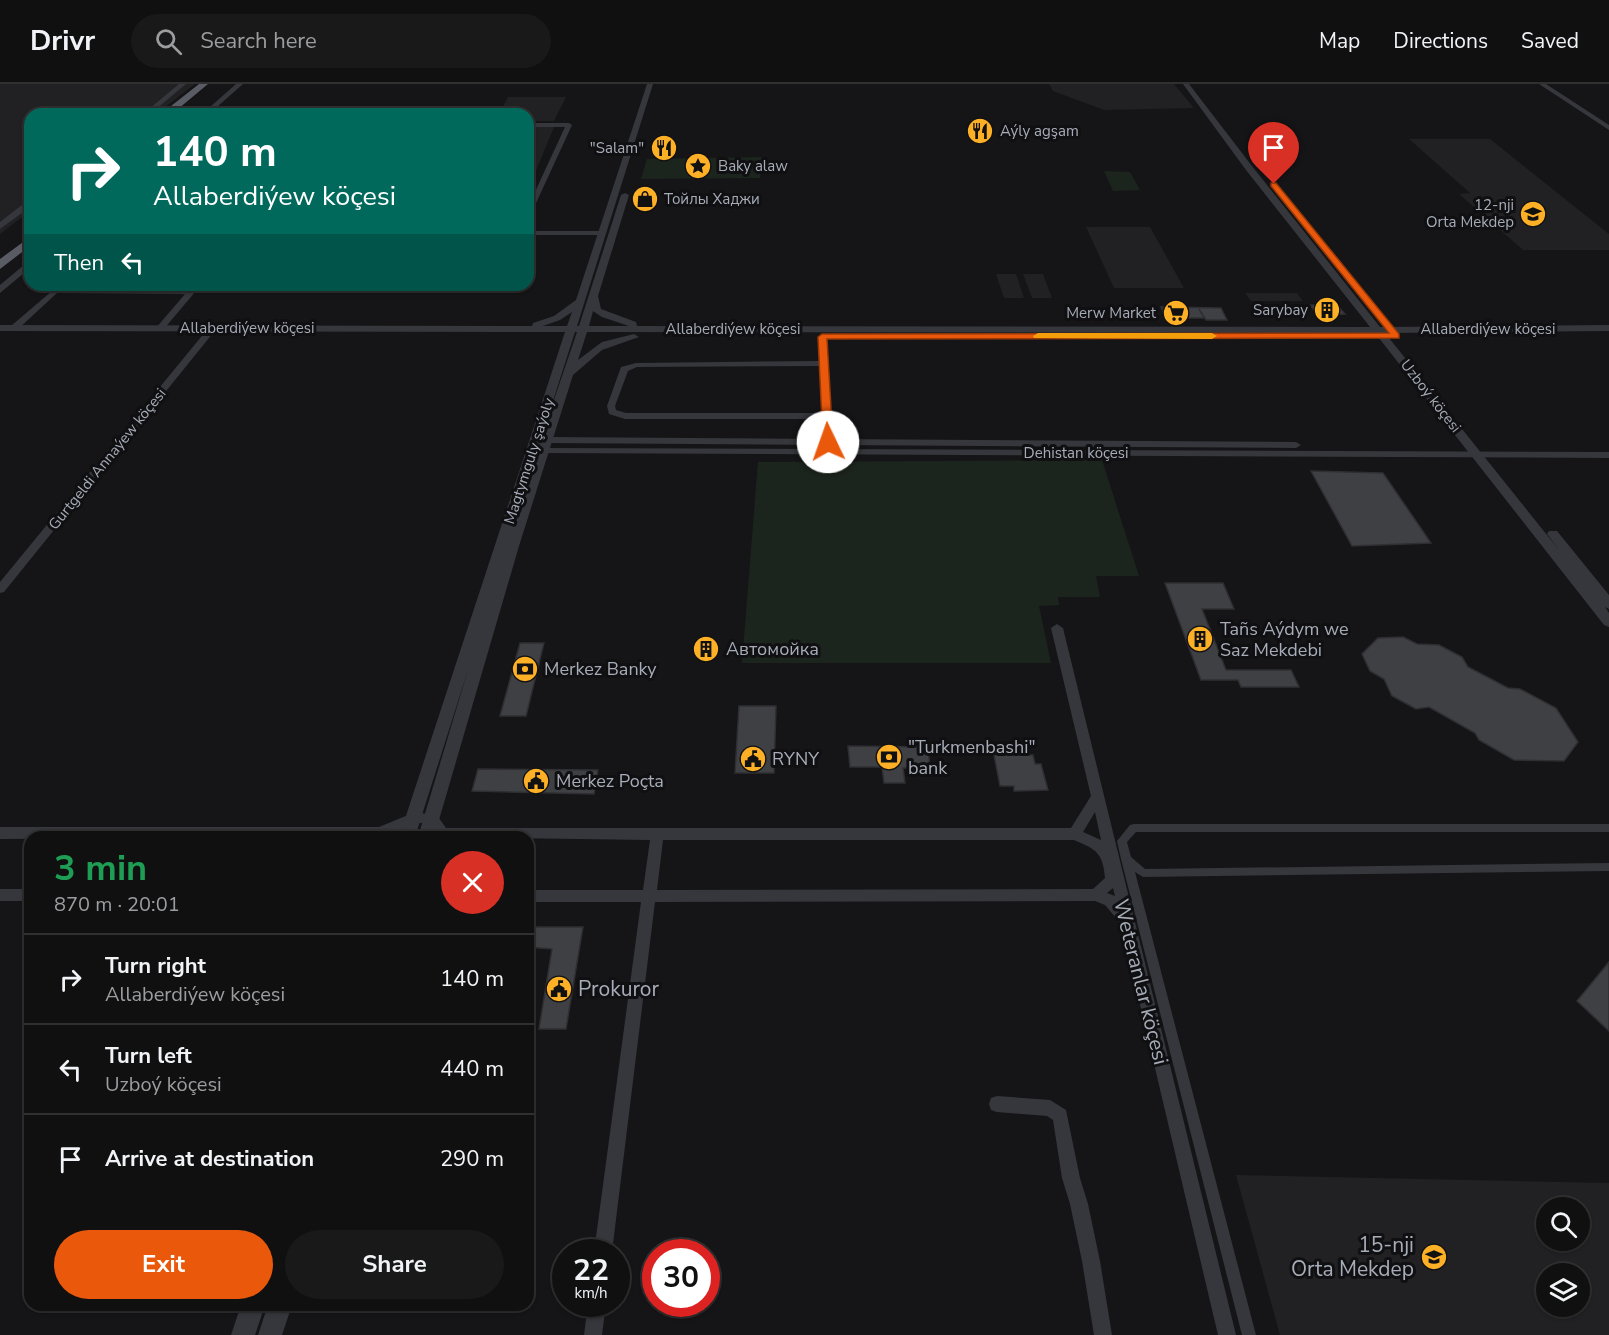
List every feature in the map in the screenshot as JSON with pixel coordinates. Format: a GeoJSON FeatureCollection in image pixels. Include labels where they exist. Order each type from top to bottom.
{"type":"FeatureCollection","features":[{"type":"Feature","properties":{"kind":"highway"},"geometry":{"type":"LineString","coordinates":[[174,108],[204,84]]}},
{"type":"Feature","properties":{"kind":"highway"},"geometry":{"type":"LineString","coordinates":[[0,251],[24,231]]}},
{"type":"Feature","properties":{"kind":"highway"},"geometry":{"type":"LineString","coordinates":[[0,265],[24,245]]}},
{"type":"Feature","properties":{"kind":"street"},"geometry":{"type":"LineString","coordinates":[[161,108],[183,84]]}},
{"type":"Feature","properties":{"kind":"street"},"geometry":{"type":"LineString","coordinates":[[212,108],[240,84]]}},
{"type":"Feature","properties":{"kind":"street","name":"Magtymguly şaýoly"},"geometry":{"type":"LineString","coordinates":[[409,831],[650,84]]}},
{"type":"Feature","properties":{"kind":"street","name":"Magtymguly şaýoly"},"geometry":{"type":"LineString","coordinates":[[428,831],[658,84]]}},
{"type":"Feature","properties":{"kind":"street","name":"Uzboý köçesi"},"geometry":{"type":"LineString","coordinates":[[1186,84],[1249,168],[1387,333]]}},
{"type":"Feature","properties":{"kind":"street","name":"Uzboý köçesi"},"geometry":{"type":"LineString","coordinates":[[1193,84],[1480,451],[1609,622]]}},
{"type":"Feature","properties":{"kind":"street"},"geometry":{"type":"LineString","coordinates":[[1542,84],[1609,128]]}},
{"type":"Feature","properties":{"kind":"street"},"geometry":{"type":"LineString","coordinates":[[1552,84],[1609,121]]}},
{"type":"Feature","properties":{"kind":"street"},"geometry":{"type":"LineString","coordinates":[[534,125],[569,125],[534,201]]}},
{"type":"Feature","properties":{"kind":"street"},"geometry":{"type":"LineString","coordinates":[[0,226],[24,208]]}},
{"type":"Feature","properties":{"kind":"street"},"geometry":{"type":"LineString","coordinates":[[534,233],[603,233]]}},
{"type":"Feature","properties":{"kind":"street"},"geometry":{"type":"LineString","coordinates":[[0,290],[24,268]]}},
{"type":"Feature","properties":{"kind":"street"},"geometry":{"type":"LineString","coordinates":[[14,328],[55,291]]}},
{"type":"Feature","properties":{"kind":"street"},"geometry":{"type":"LineString","coordinates":[[160,328],[191,291]]}},
{"type":"Feature","properties":{"kind":"street"},"geometry":{"type":"LineString","coordinates":[[593,294],[597,310],[605,315],[645,326],[684,328]]}},
{"type":"Feature","properties":{"kind":"street"},"geometry":{"type":"LineString","coordinates":[[515,329],[557,318],[580,301]]}},
{"type":"Feature","properties":{"kind":"street","name":"Allaberdiýew köçesi"},"geometry":{"type":"LineString","coordinates":[[0,328],[515,329],[570,333]]}},
{"type":"Feature","properties":{"kind":"street","name":"Gurtgeldi Annaýew köçesi"},"geometry":{"type":"LineString","coordinates":[[0,589],[213,328]]}},
{"type":"Feature","properties":{"kind":"street","name":"Allaberdiýew köçesi"},"geometry":{"type":"LineString","coordinates":[[0,335],[583,333],[684,328],[1609,336]]}},
{"type":"Feature","properties":{"kind":"street","name":"Allaberdiýew köçesi"},"geometry":{"type":"LineString","coordinates":[[583,333],[634,337],[822,337],[1387,333],[1609,328]]}},
{"type":"Feature","properties":{"kind":"street"},"geometry":{"type":"LineString","coordinates":[[566,383],[592,351],[613,340],[634,337]]}},
{"type":"Feature","properties":{"kind":"street"},"geometry":{"type":"LineString","coordinates":[[822,337],[828,442]]}},
{"type":"Feature","properties":{"kind":"street"},"geometry":{"type":"LineString","coordinates":[[824,363],[636,365],[624,369],[611,406],[612,412],[625,416],[827,416]]}},
{"type":"Feature","properties":{"kind":"street","name":"Dehistan köçesi"},"geometry":{"type":"LineString","coordinates":[[545,446],[828,442],[1480,451],[1609,455]]}},
{"type":"Feature","properties":{"kind":"street","name":"Dehistan köçesi"},"geometry":{"type":"LineString","coordinates":[[545,446],[1480,451],[1609,447]]}},
{"type":"Feature","properties":{"kind":"street","name":"Uzboý köçesi"},"geometry":{"type":"LineString","coordinates":[[1480,451],[1609,604]]}},
{"type":"Feature","properties":{"kind":"street","name":"Weteranlar köçesi"},"geometry":{"type":"LineString","coordinates":[[1057,628],[1110,858],[1128,923],[1227,1335]]}},
{"type":"Feature","properties":{"kind":"street"},"geometry":{"type":"LineString","coordinates":[[1075,834],[1097,796]]}},
{"type":"Feature","properties":{"kind":"street"},"geometry":{"type":"LineString","coordinates":[[384,831],[413,818],[431,818],[441,831]]}},
{"type":"Feature","properties":{"kind":"street"},"geometry":{"type":"LineString","coordinates":[[1249,1335],[1122,841],[1134,828],[1609,828]]}},
{"type":"Feature","properties":{"kind":"street"},"geometry":{"type":"LineString","coordinates":[[0,832],[24,832]]}},
{"type":"Feature","properties":{"kind":"street"},"geometry":{"type":"LineString","coordinates":[[534,834],[1075,834],[1097,843],[1110,858],[1112,880],[1096,895]]}},
{"type":"Feature","properties":{"kind":"street"},"geometry":{"type":"LineString","coordinates":[[605,1239],[657,834]]}},
{"type":"Feature","properties":{"kind":"street"},"geometry":{"type":"LineString","coordinates":[[1126,859],[1143,873],[1609,867]]}},
{"type":"Feature","properties":{"kind":"street"},"geometry":{"type":"LineString","coordinates":[[0,895],[24,896]]}},
{"type":"Feature","properties":{"kind":"street"},"geometry":{"type":"LineString","coordinates":[[534,896],[1096,895],[1110,901],[1128,923]]}},
{"type":"Feature","properties":{"kind":"street"},"geometry":{"type":"LineString","coordinates":[[997,1104],[1050,1108],[1060,1116],[1071,1178],[1091,1261],[1103,1335]]}},
{"type":"Feature","properties":{"kind":"street"},"geometry":{"type":"LineString","coordinates":[[243,1335],[251,1311]]}},
{"type":"Feature","properties":{"kind":"street"},"geometry":{"type":"LineString","coordinates":[[270,1335],[278,1311]]}},
{"type":"Feature","properties":{"kind":"street"},"geometry":{"type":"LineString","coordinates":[[593,1335],[595,1317]]}},
{"type":"Feature","properties":{"kind":"shaded area"},"geometry":{"type":"Polygon","coordinates":[[[0,84],[195,84],[164,108],[24,108],[24,216],[0,234],[0,84]]]}},
{"type":"Feature","properties":{"kind":"shaded area"},"geometry":{"type":"Polygon","coordinates":[[[1049,84],[1174,84],[1194,108],[1104,110],[1053,91],[1049,84]]]}},
{"type":"Feature","properties":{"kind":"shaded area"},"geometry":{"type":"Polygon","coordinates":[[[508,97],[566,97],[554,121],[534,121],[534,108],[502,108],[508,97]]]}},
{"type":"Feature","properties":{"kind":"shaded area"},"geometry":{"type":"Polygon","coordinates":[[[534,127],[554,127],[534,175],[534,127]]]}},
{"type":"Feature","properties":{"kind":"shaded area","name":"12-nji Orta Mekdep"},"geometry":{"type":"Polygon","coordinates":[[[1409,139],[1490,139],[1609,234],[1609,250],[1523,250],[1459,194],[1470,193],[1409,139]]]}},
{"type":"Feature","properties":{"kind":"shaded area"},"geometry":{"type":"Polygon","coordinates":[[[762,157],[760,178],[641,179],[647,159],[762,157]]]}},
{"type":"Feature","properties":{"kind":"shaded area"},"geometry":{"type":"Polygon","coordinates":[[[1104,171],[1130,172],[1140,190],[1113,191],[1104,171]]]}},
{"type":"Feature","properties":{"kind":"shaded area"},"geometry":{"type":"Polygon","coordinates":[[[1086,227],[1150,227],[1184,288],[1114,288],[1086,227]]]}},
{"type":"Feature","properties":{"kind":"shaded area"},"geometry":{"type":"Polygon","coordinates":[[[996,274],[1016,274],[1024,298],[1004,298],[996,274]]]}},
{"type":"Feature","properties":{"kind":"shaded area"},"geometry":{"type":"Polygon","coordinates":[[[1023,274],[1043,274],[1052,298],[1032,298],[1023,274]]]}},
{"type":"Feature","properties":{"kind":"shaded area"},"geometry":{"type":"Polygon","coordinates":[[[1245,293],[1297,293],[1303,301],[1251,301],[1245,293]]]}},
{"type":"Feature","properties":{"kind":"shaded area"},"geometry":{"type":"Polygon","coordinates":[[[1102,460],[1139,576],[1096,576],[1100,597],[1058,597],[1059,605],[1039,606],[1051,663],[742,663],[758,462],[1102,460]]]}},
{"type":"Feature","properties":{"kind":"shaded area","name":"15-nji Orta Mekdep"},"geometry":{"type":"Polygon","coordinates":[[[1236,1175],[1609,1183],[1609,1335],[1280,1335],[1236,1175]]]}},
{"type":"Feature","properties":{"kind":"building","name":"Sarybay"},"geometry":{"type":"Polygon","coordinates":[[[1310,305],[1337,305],[1345,314],[1318,315],[1310,305]]]}},
{"type":"Feature","properties":{"kind":"building"},"geometry":{"type":"Polygon","coordinates":[[[1161,307],[1221,308],[1227,320],[1206,320],[1199,309],[1204,318],[1166,318],[1161,307]]]}},
{"type":"Feature","properties":{"kind":"building"},"geometry":{"type":"Polygon","coordinates":[[[1311,471],[1383,473],[1431,543],[1352,546],[1311,471]]]}},
{"type":"Feature","properties":{"kind":"building","name":"Tañs Aýdym we Saz Mekdebi"},"geometry":{"type":"Polygon","coordinates":[[[1165,583],[1223,583],[1234,609],[1202,609],[1226,670],[1291,670],[1299,687],[1241,687],[1238,680],[1201,680],[1165,583]]]}},
{"type":"Feature","properties":{"kind":"building"},"geometry":{"type":"Polygon","coordinates":[[[1403,637],[1417,644],[1439,645],[1462,657],[1468,667],[1508,688],[1520,689],[1556,708],[1578,742],[1564,761],[1514,760],[1479,740],[1475,733],[1429,707],[1416,709],[1392,696],[1384,679],[1370,671],[1362,654],[1378,638],[1403,637]]]}},
{"type":"Feature","properties":{"kind":"building","name":"Merkez Banky"},"geometry":{"type":"Polygon","coordinates":[[[520,643],[544,643],[526,716],[500,716],[520,643]]]}},
{"type":"Feature","properties":{"kind":"building"},"geometry":{"type":"Polygon","coordinates":[[[739,706],[776,706],[774,773],[735,773],[739,706]]]}},
{"type":"Feature","properties":{"kind":"building","name":"\"Turkmenbashi\" bank"},"geometry":{"type":"Polygon","coordinates":[[[848,746],[928,747],[930,768],[903,768],[905,783],[884,783],[882,767],[850,767],[848,746]]]}},
{"type":"Feature","properties":{"kind":"building"},"geometry":{"type":"Polygon","coordinates":[[[994,755],[1033,755],[1035,764],[1041,764],[1048,790],[1014,791],[1014,786],[1000,786],[994,755]]]}},
{"type":"Feature","properties":{"kind":"building","name":"Merkez Poçta"},"geometry":{"type":"Polygon","coordinates":[[[478,769],[598,770],[594,794],[472,791],[478,769]]]}},
{"type":"Feature","properties":{"kind":"building","name":"Prokuror"},"geometry":{"type":"Polygon","coordinates":[[[534,927],[583,927],[566,1029],[539,1029],[552,949],[534,948],[534,927]]]}},
{"type":"Feature","properties":{"kind":"building"},"geometry":{"type":"Polygon","coordinates":[[[1609,962],[1609,1031],[1577,1001],[1609,962]]]}},
{"type":"Feature","properties":{"kind":"slow traffic"},"geometry":{"type":"LineString","coordinates":[[1038,336],[1212,336]]}},
{"type":"Feature","properties":{"kind":"place","name":"Aýly agşam"},"geometry":{"type":"Point","coordinates":[980,131]}},
{"type":"Feature","properties":{"kind":"place","name":"\"Salam\""},"geometry":{"type":"Point","coordinates":[664,148]}},
{"type":"Feature","properties":{"kind":"place","name":"Baky alaw"},"geometry":{"type":"Point","coordinates":[698,166]}},
{"type":"Feature","properties":{"kind":"place","name":"Тойлы Хаджи"},"geometry":{"type":"Point","coordinates":[645,199]}},
{"type":"Feature","properties":{"kind":"place","name":"12-nji Orta Mekdep"},"geometry":{"type":"Point","coordinates":[1533,214]}},
{"type":"Feature","properties":{"kind":"place","name":"Sarybay"},"geometry":{"type":"Point","coordinates":[1327,310]}},
{"type":"Feature","properties":{"kind":"place","name":"Merw Market"},"geometry":{"type":"Point","coordinates":[1176,313]}},
{"type":"Feature","properties":{"kind":"place","name":"Tañs Aýdym we Saz Mekdebi"},"geometry":{"type":"Point","coordinates":[1200,639]}},
{"type":"Feature","properties":{"kind":"place","name":"Автомойка"},"geometry":{"type":"Point","coordinates":[706,649]}},
{"type":"Feature","properties":{"kind":"place","name":"Merkez Banky"},"geometry":{"type":"Point","coordinates":[525,669]}},
{"type":"Feature","properties":{"kind":"place","name":"\"Turkmenbashi\" bank"},"geometry":{"type":"Point","coordinates":[889,757]}},
{"type":"Feature","properties":{"kind":"place","name":"RYNY"},"geometry":{"type":"Point","coordinates":[753,759]}},
{"type":"Feature","properties":{"kind":"place","name":"Merkez Poçta"},"geometry":{"type":"Point","coordinates":[536,781]}},
{"type":"Feature","properties":{"kind":"place","name":"Prokuror"},"geometry":{"type":"Point","coordinates":[559,989]}},
{"type":"Feature","properties":{"kind":"place","name":"15-nji Orta Mekdep"},"geometry":{"type":"Point","coordinates":[1434,1257]}},
{"type":"Feature","properties":{"kind":"route"},"geometry":{"type":"LineString","coordinates":[[828,442],[822,337],[1396,336],[1274,184]]}}]}
